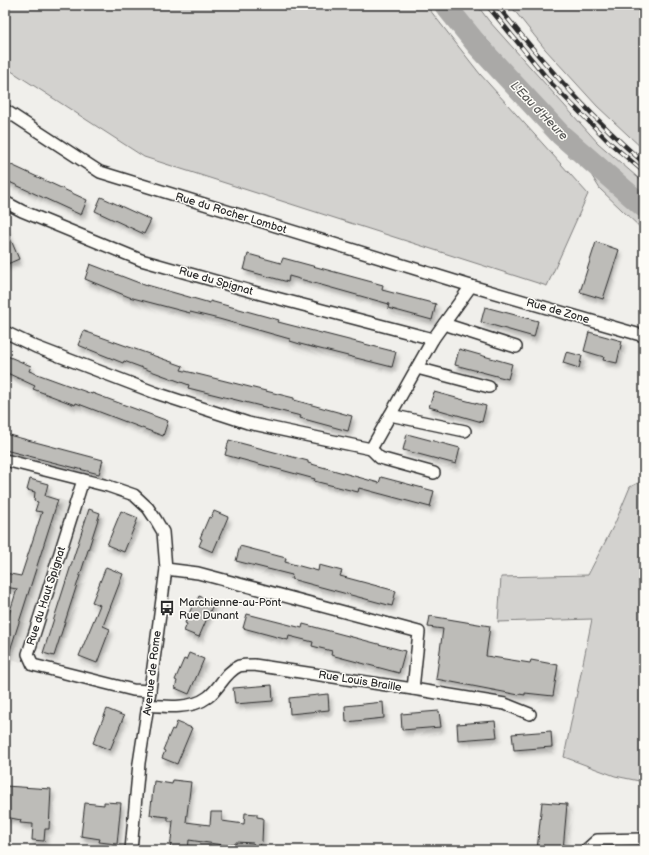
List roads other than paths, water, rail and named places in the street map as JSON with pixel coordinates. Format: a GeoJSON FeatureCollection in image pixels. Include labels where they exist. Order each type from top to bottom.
{"type":"FeatureCollection","features":[{"type":"Feature","properties":{"kind":"street","name":"Rue du Rocher Lombot"},"geometry":{"type":"LineString","coordinates":[[5,110],[100,172],[471,286]]}},
{"type":"Feature","properties":{"kind":"street","name":"Rue du Spignat"},"geometry":{"type":"LineString","coordinates":[[5,202],[29,214],[141,260],[269,296],[433,339]]}},
{"type":"Feature","properties":{"kind":"street"},"geometry":{"type":"LineString","coordinates":[[371,449],[433,339],[471,286]]}},
{"type":"Feature","properties":{"kind":"street","name":"Rue de Zone"},"geometry":{"type":"LineString","coordinates":[[471,286],[644,336]]}},
{"type":"Feature","properties":{"kind":"street"},"geometry":{"type":"LineString","coordinates":[[444,324],[516,347]]}},
{"type":"Feature","properties":{"kind":"street"},"geometry":{"type":"LineString","coordinates":[[5,332],[36,347],[156,393],[192,405],[248,423],[371,449],[380,458],[434,473]]}},
{"type":"Feature","properties":{"kind":"street"},"geometry":{"type":"LineString","coordinates":[[417,368],[489,387]]}},
{"type":"Feature","properties":{"kind":"street"},"geometry":{"type":"LineString","coordinates":[[390,415],[464,431]]}},
{"type":"Feature","properties":{"kind":"street","name":"Avenue de Rome"},"geometry":{"type":"LineString","coordinates":[[5,460],[108,486],[134,496],[148,508],[163,532],[166,569],[140,763],[131,850]]}},
{"type":"Feature","properties":{"kind":"street","name":"Rue du Haut Spignat"},"geometry":{"type":"LineString","coordinates":[[83,480],[28,654],[33,665],[132,690],[150,691]]}},
{"type":"Feature","properties":{"kind":"street","name":"Rue Louis Braille"},"geometry":{"type":"LineString","coordinates":[[148,706],[174,708],[191,704],[208,697],[228,674],[239,666],[254,665],[413,689],[419,632],[198,573],[166,569]]}},
{"type":"Feature","properties":{"kind":"street"},"geometry":{"type":"LineString","coordinates":[[413,689],[505,704],[530,714]]}},
{"type":"Feature","properties":{"kind":"street"},"geometry":{"type":"LineString","coordinates":[[586,850],[597,840],[644,839]]}},
{"type":"Feature","properties":{"kind":"waterway","name":"L'Eau d'Heure"},"geometry":{"type":"LineString","coordinates":[[445,5],[478,46],[561,135],[644,207]]}},
{"type":"Feature","properties":{"kind":"railway"},"geometry":{"type":"LineString","coordinates":[[487,5],[551,83],[610,143],[644,172]]}},
{"type":"Feature","properties":{"kind":"railway"},"geometry":{"type":"LineString","coordinates":[[497,5],[531,47],[585,107],[644,163]]}},
{"type":"Feature","properties":{"kind":"place","name":"Marchienne-au-Pont Rue Dunant"},"geometry":{"type":"Point","coordinates":[167,608]}}]}
